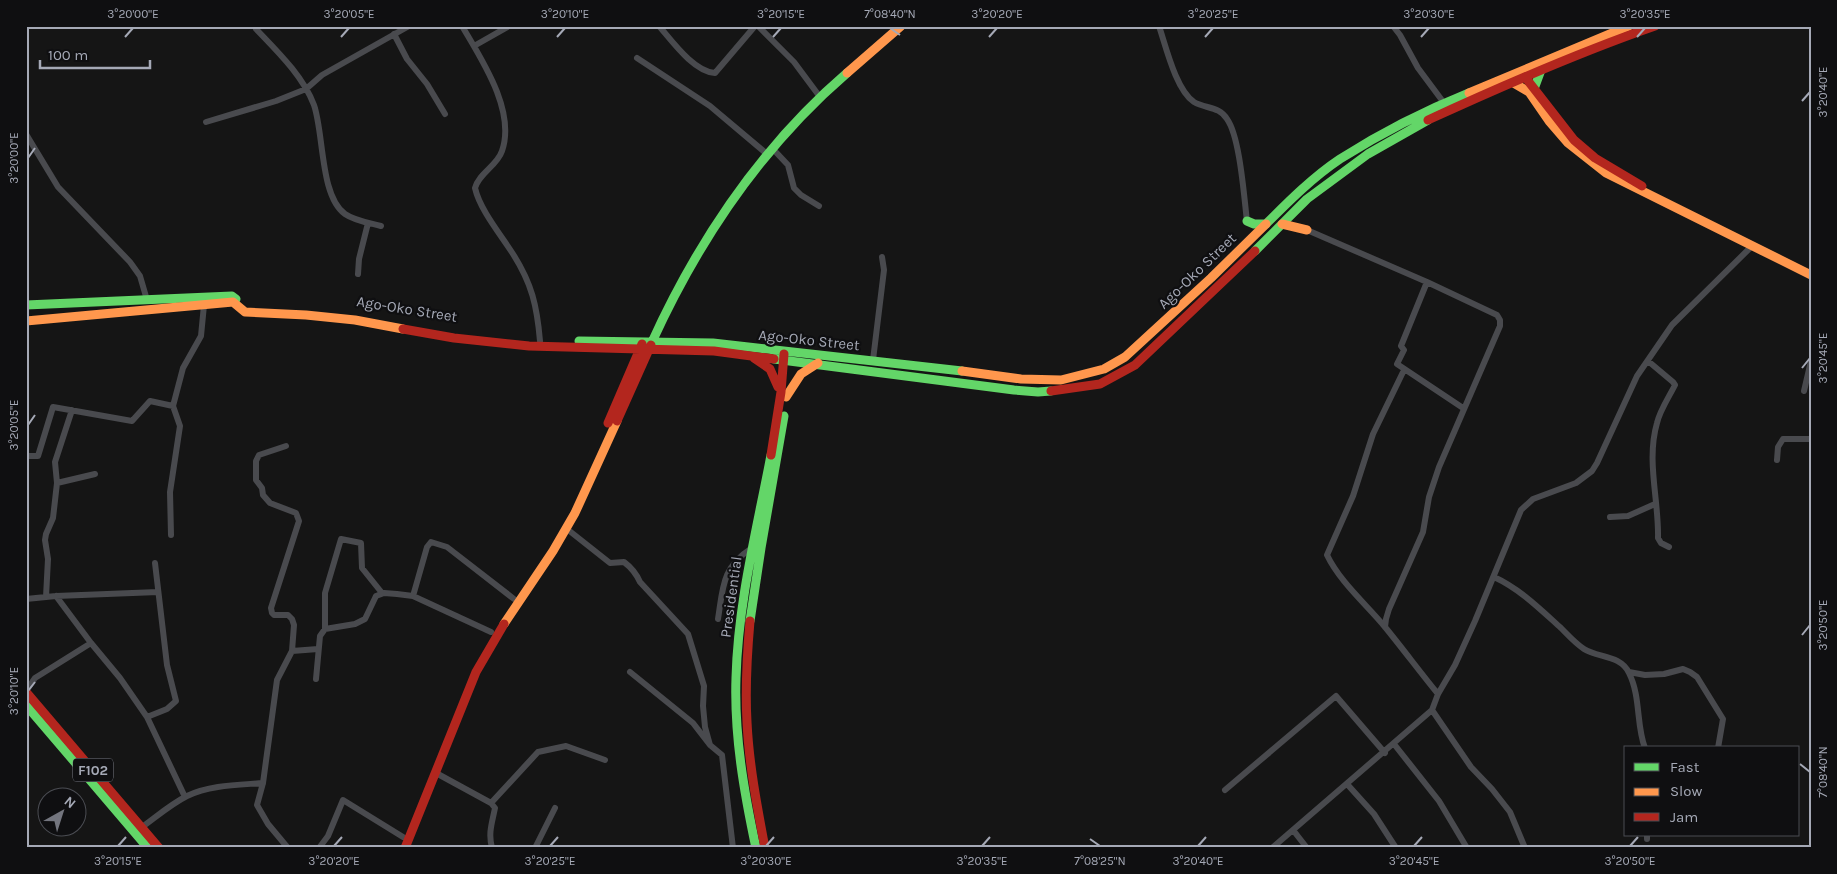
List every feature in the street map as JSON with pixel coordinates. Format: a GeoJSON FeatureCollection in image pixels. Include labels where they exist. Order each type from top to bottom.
{"type":"FeatureCollection","features":[{"type":"Feature","properties":{"kind":"main road"},"geometry":{"type":"LineString","coordinates":[[399,848],[471,670],[491,632],[548,549],[569,511],[646,346],[711,228],[789,128],[891,30],[901,26]]}},
{"type":"Feature","properties":{"kind":"main road"},"geometry":{"type":"LineString","coordinates":[[26,305],[232,299],[246,309],[355,320],[454,338],[501,344],[529,346],[646,346],[746,355],[787,355],[818,363],[988,387],[1038,392],[1100,384],[1135,365],[1307,200],[1388,141],[1420,124],[1611,37],[1628,26]]}},
{"type":"Feature","properties":{"kind":"main road"},"geometry":{"type":"LineString","coordinates":[[1611,37],[1655,26]]}},
{"type":"Feature","properties":{"kind":"main road","name":"Ago-Oko Street"},"geometry":{"type":"LineString","coordinates":[[246,309],[295,308],[345,313],[440,330],[517,340],[646,346],[713,343],[787,355],[873,360],[994,377],[1061,380],[1104,369],[1125,357],[1300,191],[1372,140],[1425,111],[1595,44]]}},
{"type":"Feature","properties":{"kind":"main road"},"geometry":{"type":"LineString","coordinates":[[1534,88],[1542,70]]}},
{"type":"Feature","properties":{"kind":"main road"},"geometry":{"type":"LineString","coordinates":[[1525,77],[1543,103],[1574,140],[1595,158],[1666,198],[1811,269]]}},
{"type":"Feature","properties":{"kind":"main road"},"geometry":{"type":"LineString","coordinates":[[1512,82],[1530,92],[1549,121],[1568,143],[1597,167],[1618,180],[1811,275]]}},
{"type":"Feature","properties":{"kind":"main road"},"geometry":{"type":"LineString","coordinates":[[1299,208],[1300,221],[1307,230]]}},
{"type":"Feature","properties":{"kind":"main road"},"geometry":{"type":"LineString","coordinates":[[1247,221],[1254,224],[1265,224]]}},
{"type":"Feature","properties":{"kind":"main road"},"geometry":{"type":"LineString","coordinates":[[1247,221],[1250,238]]}},
{"type":"Feature","properties":{"kind":"main road"},"geometry":{"type":"LineString","coordinates":[[1282,224],[1307,230]]}},
{"type":"Feature","properties":{"kind":"main road"},"geometry":{"type":"LineString","coordinates":[[26,321],[204,305],[232,299]]}},
{"type":"Feature","properties":{"kind":"main road"},"geometry":{"type":"LineString","coordinates":[[405,848],[476,672],[566,529],[583,498],[646,346]]}},
{"type":"Feature","properties":{"kind":"main road"},"geometry":{"type":"LineString","coordinates":[[746,355],[771,368],[783,396],[779,447],[756,577],[746,675],[746,716],[751,775],[765,848]]}},
{"type":"Feature","properties":{"kind":"main road","name":"Presidential"},"geometry":{"type":"LineString","coordinates":[[753,845],[742,781],[737,721],[737,653],[752,548],[783,396],[787,355]]}},
{"type":"Feature","properties":{"kind":"main road"},"geometry":{"type":"LineString","coordinates":[[783,396],[801,374],[818,363]]}},
{"type":"Feature","properties":{"kind":"main road","name":"F102"},"geometry":{"type":"LineString","coordinates":[[26,691],[159,848]]}},
{"type":"Feature","properties":{"kind":"main road","name":"F102"},"geometry":{"type":"LineString","coordinates":[[26,705],[148,848]]}},
{"type":"Feature","properties":{"kind":"street"},"geometry":{"type":"LineString","coordinates":[[206,122],[276,102],[306,89],[322,75],[409,26]]}},
{"type":"Feature","properties":{"kind":"street"},"geometry":{"type":"LineString","coordinates":[[462,26],[495,88],[505,115],[505,137],[501,153],[477,181],[474,188],[530,285],[535,301],[540,341]]}},
{"type":"Feature","properties":{"kind":"street"},"geometry":{"type":"LineString","coordinates":[[474,46],[509,26]]}},
{"type":"Feature","properties":{"kind":"street"},"geometry":{"type":"LineString","coordinates":[[659,26],[695,65],[708,72],[715,73],[756,26],[794,62],[820,97]]}},
{"type":"Feature","properties":{"kind":"street"},"geometry":{"type":"LineString","coordinates":[[1159,26],[1181,88],[1196,103],[1214,108],[1222,113],[1231,125],[1242,175],[1247,221]]}},
{"type":"Feature","properties":{"kind":"street"},"geometry":{"type":"LineString","coordinates":[[1393,26],[1418,68],[1444,103]]}},
{"type":"Feature","properties":{"kind":"street"},"geometry":{"type":"LineString","coordinates":[[256,29],[286,62],[306,89],[314,104],[327,178],[336,205],[346,215],[382,226]]}},
{"type":"Feature","properties":{"kind":"street"},"geometry":{"type":"LineString","coordinates":[[394,34],[407,59],[427,84],[445,114]]}},
{"type":"Feature","properties":{"kind":"street"},"geometry":{"type":"LineString","coordinates":[[638,58],[710,106],[788,165],[794,188],[800,195],[819,206]]}},
{"type":"Feature","properties":{"kind":"street"},"geometry":{"type":"LineString","coordinates":[[26,134],[58,187],[130,262],[140,276],[147,300]]}},
{"type":"Feature","properties":{"kind":"street"},"geometry":{"type":"LineString","coordinates":[[358,274],[359,259],[368,222]]}},
{"type":"Feature","properties":{"kind":"street"},"geometry":{"type":"LineString","coordinates":[[1307,230],[1427,282],[1497,315],[1500,320],[1500,326],[1463,408],[1437,474],[1429,497],[1423,532],[1389,609],[1385,627]]}},
{"type":"Feature","properties":{"kind":"street"},"geometry":{"type":"LineString","coordinates":[[1272,848],[1385,753],[1410,728],[1432,710],[1494,577],[1521,510],[1533,498],[1576,483],[1592,471],[1601,456],[1638,376],[1672,325],[1682,313],[1752,246]]}},
{"type":"Feature","properties":{"kind":"street"},"geometry":{"type":"LineString","coordinates":[[873,360],[884,270],[882,257]]}},
{"type":"Feature","properties":{"kind":"street"},"geometry":{"type":"LineString","coordinates":[[1427,282],[1401,346],[1404,350],[1397,364],[1463,408]]}},
{"type":"Feature","properties":{"kind":"street"},"geometry":{"type":"LineString","coordinates":[[171,535],[170,492],[180,426],[173,406],[182,368],[201,336],[204,305]]}},
{"type":"Feature","properties":{"kind":"street"},"geometry":{"type":"LineString","coordinates":[[1648,360],[1674,382],[1675,385],[1657,421],[1654,433],[1652,470],[1658,538],[1661,543],[1670,547]]}},
{"type":"Feature","properties":{"kind":"street"},"geometry":{"type":"LineString","coordinates":[[1804,391],[1811,361]]}},
{"type":"Feature","properties":{"kind":"street"},"geometry":{"type":"LineString","coordinates":[[1404,370],[1374,434],[1353,496],[1328,555],[1330,562],[1438,694]]}},
{"type":"Feature","properties":{"kind":"street"},"geometry":{"type":"LineString","coordinates":[[26,456],[38,456],[52,407],[132,421],[150,401],[173,406]]}},
{"type":"Feature","properties":{"kind":"street"},"geometry":{"type":"LineString","coordinates":[[46,597],[48,559],[44,540],[53,518],[57,483],[55,462],[72,410]]}},
{"type":"Feature","properties":{"kind":"street"},"geometry":{"type":"LineString","coordinates":[[1777,460],[1778,447],[1783,439],[1811,439]]}},
{"type":"Feature","properties":{"kind":"street"},"geometry":{"type":"LineString","coordinates":[[286,446],[259,455],[256,461],[256,480],[270,503],[299,516],[271,608],[274,614],[288,615],[294,625],[292,652],[277,680],[263,782],[257,805],[268,824],[288,848]]}},
{"type":"Feature","properties":{"kind":"street"},"geometry":{"type":"LineString","coordinates":[[57,483],[94,474]]}},
{"type":"Feature","properties":{"kind":"street"},"geometry":{"type":"LineString","coordinates":[[1610,517],[1628,516],[1655,504]]}},
{"type":"Feature","properties":{"kind":"street"},"geometry":{"type":"LineString","coordinates":[[566,529],[610,563],[624,562],[628,564],[640,582],[688,634],[704,686],[705,727],[710,745]]}},
{"type":"Feature","properties":{"kind":"street"},"geometry":{"type":"LineString","coordinates":[[316,679],[320,636],[325,629],[325,593],[341,539],[361,543],[362,568],[382,593]]}},
{"type":"Feature","properties":{"kind":"street"},"geometry":{"type":"LineString","coordinates":[[413,596],[427,547],[431,542],[446,547],[514,599]]}},
{"type":"Feature","properties":{"kind":"street"},"geometry":{"type":"LineString","coordinates":[[718,619],[727,573],[736,560],[752,548]]}},
{"type":"Feature","properties":{"kind":"street"},"geometry":{"type":"LineString","coordinates":[[146,717],[167,709],[176,700],[167,665],[155,563]]}},
{"type":"Feature","properties":{"kind":"street"},"geometry":{"type":"LineString","coordinates":[[1494,577],[1510,584],[1536,605],[1582,648],[1618,661],[1629,672],[1635,691],[1641,738],[1644,746]]}},
{"type":"Feature","properties":{"kind":"street"},"geometry":{"type":"LineString","coordinates":[[26,599],[158,592]]}},
{"type":"Feature","properties":{"kind":"street"},"geometry":{"type":"LineString","coordinates":[[325,629],[355,624],[365,619],[372,602],[376,596],[382,593],[413,596],[491,632]]}},
{"type":"Feature","properties":{"kind":"street"},"geometry":{"type":"LineString","coordinates":[[56,596],[90,643],[120,678],[146,717],[185,797]]}},
{"type":"Feature","properties":{"kind":"street"},"geometry":{"type":"LineString","coordinates":[[26,691],[35,678],[90,643]]}},
{"type":"Feature","properties":{"kind":"street"},"geometry":{"type":"LineString","coordinates":[[292,652],[318,649]]}},
{"type":"Feature","properties":{"kind":"street"},"geometry":{"type":"LineString","coordinates":[[1629,672],[1656,675],[1683,669],[1697,677],[1723,719],[1718,746]]}},
{"type":"Feature","properties":{"kind":"street"},"geometry":{"type":"LineString","coordinates":[[630,672],[693,723],[710,745],[722,755],[734,848]]}},
{"type":"Feature","properties":{"kind":"street"},"geometry":{"type":"LineString","coordinates":[[1225,790],[1336,696],[1385,753]]}},
{"type":"Feature","properties":{"kind":"street"},"geometry":{"type":"LineString","coordinates":[[1432,710],[1471,768],[1492,789],[1510,812],[1525,848]]}},
{"type":"Feature","properties":{"kind":"street"},"geometry":{"type":"LineString","coordinates":[[1394,744],[1438,801],[1468,848]]}},
{"type":"Feature","properties":{"kind":"street"},"geometry":{"type":"LineString","coordinates":[[491,803],[538,752],[566,746],[604,760]]}},
{"type":"Feature","properties":{"kind":"street"},"geometry":{"type":"LineString","coordinates":[[436,773],[491,803],[495,808],[489,837],[492,848]]}},
{"type":"Feature","properties":{"kind":"street"},"geometry":{"type":"LineString","coordinates":[[142,827],[195,792],[228,785],[263,782]]}},
{"type":"Feature","properties":{"kind":"street"},"geometry":{"type":"LineString","coordinates":[[1347,784],[1374,814],[1396,848]]}},
{"type":"Feature","properties":{"kind":"street"},"geometry":{"type":"LineString","coordinates":[[320,848],[328,836],[343,800],[403,837]]}},
{"type":"Feature","properties":{"kind":"street"},"geometry":{"type":"LineString","coordinates":[[535,848],[555,808]]}},
{"type":"Feature","properties":{"kind":"street"},"geometry":{"type":"LineString","coordinates":[[1293,830],[1307,848]]}},
{"type":"Feature","properties":{"kind":"traffic: fast"},"geometry":{"type":"LineString","coordinates":[[1534,89],[1541,70]]}},
{"type":"Feature","properties":{"kind":"traffic: fast"},"geometry":{"type":"LineString","coordinates":[[652,342],[690,267],[735,197],[760,163],[787,132],[847,73]]}},
{"type":"Feature","properties":{"kind":"traffic: fast"},"geometry":{"type":"LineString","coordinates":[[1266,224],[1311,181],[1340,159],[1403,123],[1469,93]]}},
{"type":"Feature","properties":{"kind":"traffic: fast"},"geometry":{"type":"LineString","coordinates":[[1255,251],[1307,199],[1368,154],[1428,120]]}},
{"type":"Feature","properties":{"kind":"traffic: fast"},"geometry":{"type":"LineString","coordinates":[[1247,221],[1254,224],[1265,224]]}},
{"type":"Feature","properties":{"kind":"traffic: fast"},"geometry":{"type":"LineString","coordinates":[[26,305],[232,296],[236,299]]}},
{"type":"Feature","properties":{"kind":"traffic: fast"},"geometry":{"type":"LineString","coordinates":[[579,341],[713,343],[962,371]]}},
{"type":"Feature","properties":{"kind":"traffic: fast"},"geometry":{"type":"LineString","coordinates":[[774,359],[1014,390],[1051,391]]}},
{"type":"Feature","properties":{"kind":"traffic: fast"},"geometry":{"type":"LineString","coordinates":[[750,621],[784,416]]}},
{"type":"Feature","properties":{"kind":"traffic: fast"},"geometry":{"type":"LineString","coordinates":[[756,848],[738,742],[736,678],[744,594],[771,455]]}},
{"type":"Feature","properties":{"kind":"traffic: fast"},"geometry":{"type":"LineString","coordinates":[[26,705],[148,848]]}},
{"type":"Feature","properties":{"kind":"traffic: slow"},"geometry":{"type":"LineString","coordinates":[[847,73],[901,26]]}},
{"type":"Feature","properties":{"kind":"traffic: slow"},"geometry":{"type":"LineString","coordinates":[[1469,93],[1629,26]]}},
{"type":"Feature","properties":{"kind":"traffic: slow"},"geometry":{"type":"LineString","coordinates":[[1512,82],[1529,92],[1549,121],[1568,143],[1606,173],[1811,275]]}},
{"type":"Feature","properties":{"kind":"traffic: slow"},"geometry":{"type":"LineString","coordinates":[[962,371],[1021,379],[1061,380],[1104,369],[1125,357],[1211,278],[1266,224]]}},
{"type":"Feature","properties":{"kind":"traffic: slow"},"geometry":{"type":"LineString","coordinates":[[1282,224],[1307,230]]}},
{"type":"Feature","properties":{"kind":"traffic: slow"},"geometry":{"type":"LineString","coordinates":[[26,321],[233,302],[245,312],[355,320],[403,329]]}},
{"type":"Feature","properties":{"kind":"traffic: slow"},"geometry":{"type":"LineString","coordinates":[[786,397],[801,374],[818,363]]}},
{"type":"Feature","properties":{"kind":"traffic: slow"},"geometry":{"type":"LineString","coordinates":[[504,624],[553,551],[575,513],[617,421]]}},
{"type":"Feature","properties":{"kind":"traffic: jam"},"geometry":{"type":"LineString","coordinates":[[1428,120],[1540,70],[1655,26]]}},
{"type":"Feature","properties":{"kind":"traffic: jam"},"geometry":{"type":"LineString","coordinates":[[1525,77],[1574,140],[1595,158],[1642,186]]}},
{"type":"Feature","properties":{"kind":"traffic: jam"},"geometry":{"type":"LineString","coordinates":[[1051,391],[1100,384],[1135,365],[1255,251]]}},
{"type":"Feature","properties":{"kind":"traffic: jam"},"geometry":{"type":"LineString","coordinates":[[403,329],[454,338],[529,346],[714,351],[774,359]]}},
{"type":"Feature","properties":{"kind":"traffic: jam"},"geometry":{"type":"LineString","coordinates":[[608,423],[642,344]]}},
{"type":"Feature","properties":{"kind":"traffic: jam"},"geometry":{"type":"LineString","coordinates":[[617,421],[651,345]]}},
{"type":"Feature","properties":{"kind":"traffic: jam"},"geometry":{"type":"LineString","coordinates":[[771,455],[781,392],[784,354]]}},
{"type":"Feature","properties":{"kind":"traffic: jam"},"geometry":{"type":"LineString","coordinates":[[754,358],[770,369],[778,387]]}},
{"type":"Feature","properties":{"kind":"traffic: jam"},"geometry":{"type":"LineString","coordinates":[[750,621],[746,709],[754,785],[765,848]]}},
{"type":"Feature","properties":{"kind":"traffic: jam"},"geometry":{"type":"LineString","coordinates":[[405,848],[476,672],[504,624]]}},
{"type":"Feature","properties":{"kind":"traffic: jam"},"geometry":{"type":"LineString","coordinates":[[26,692],[159,848]]}}]}
